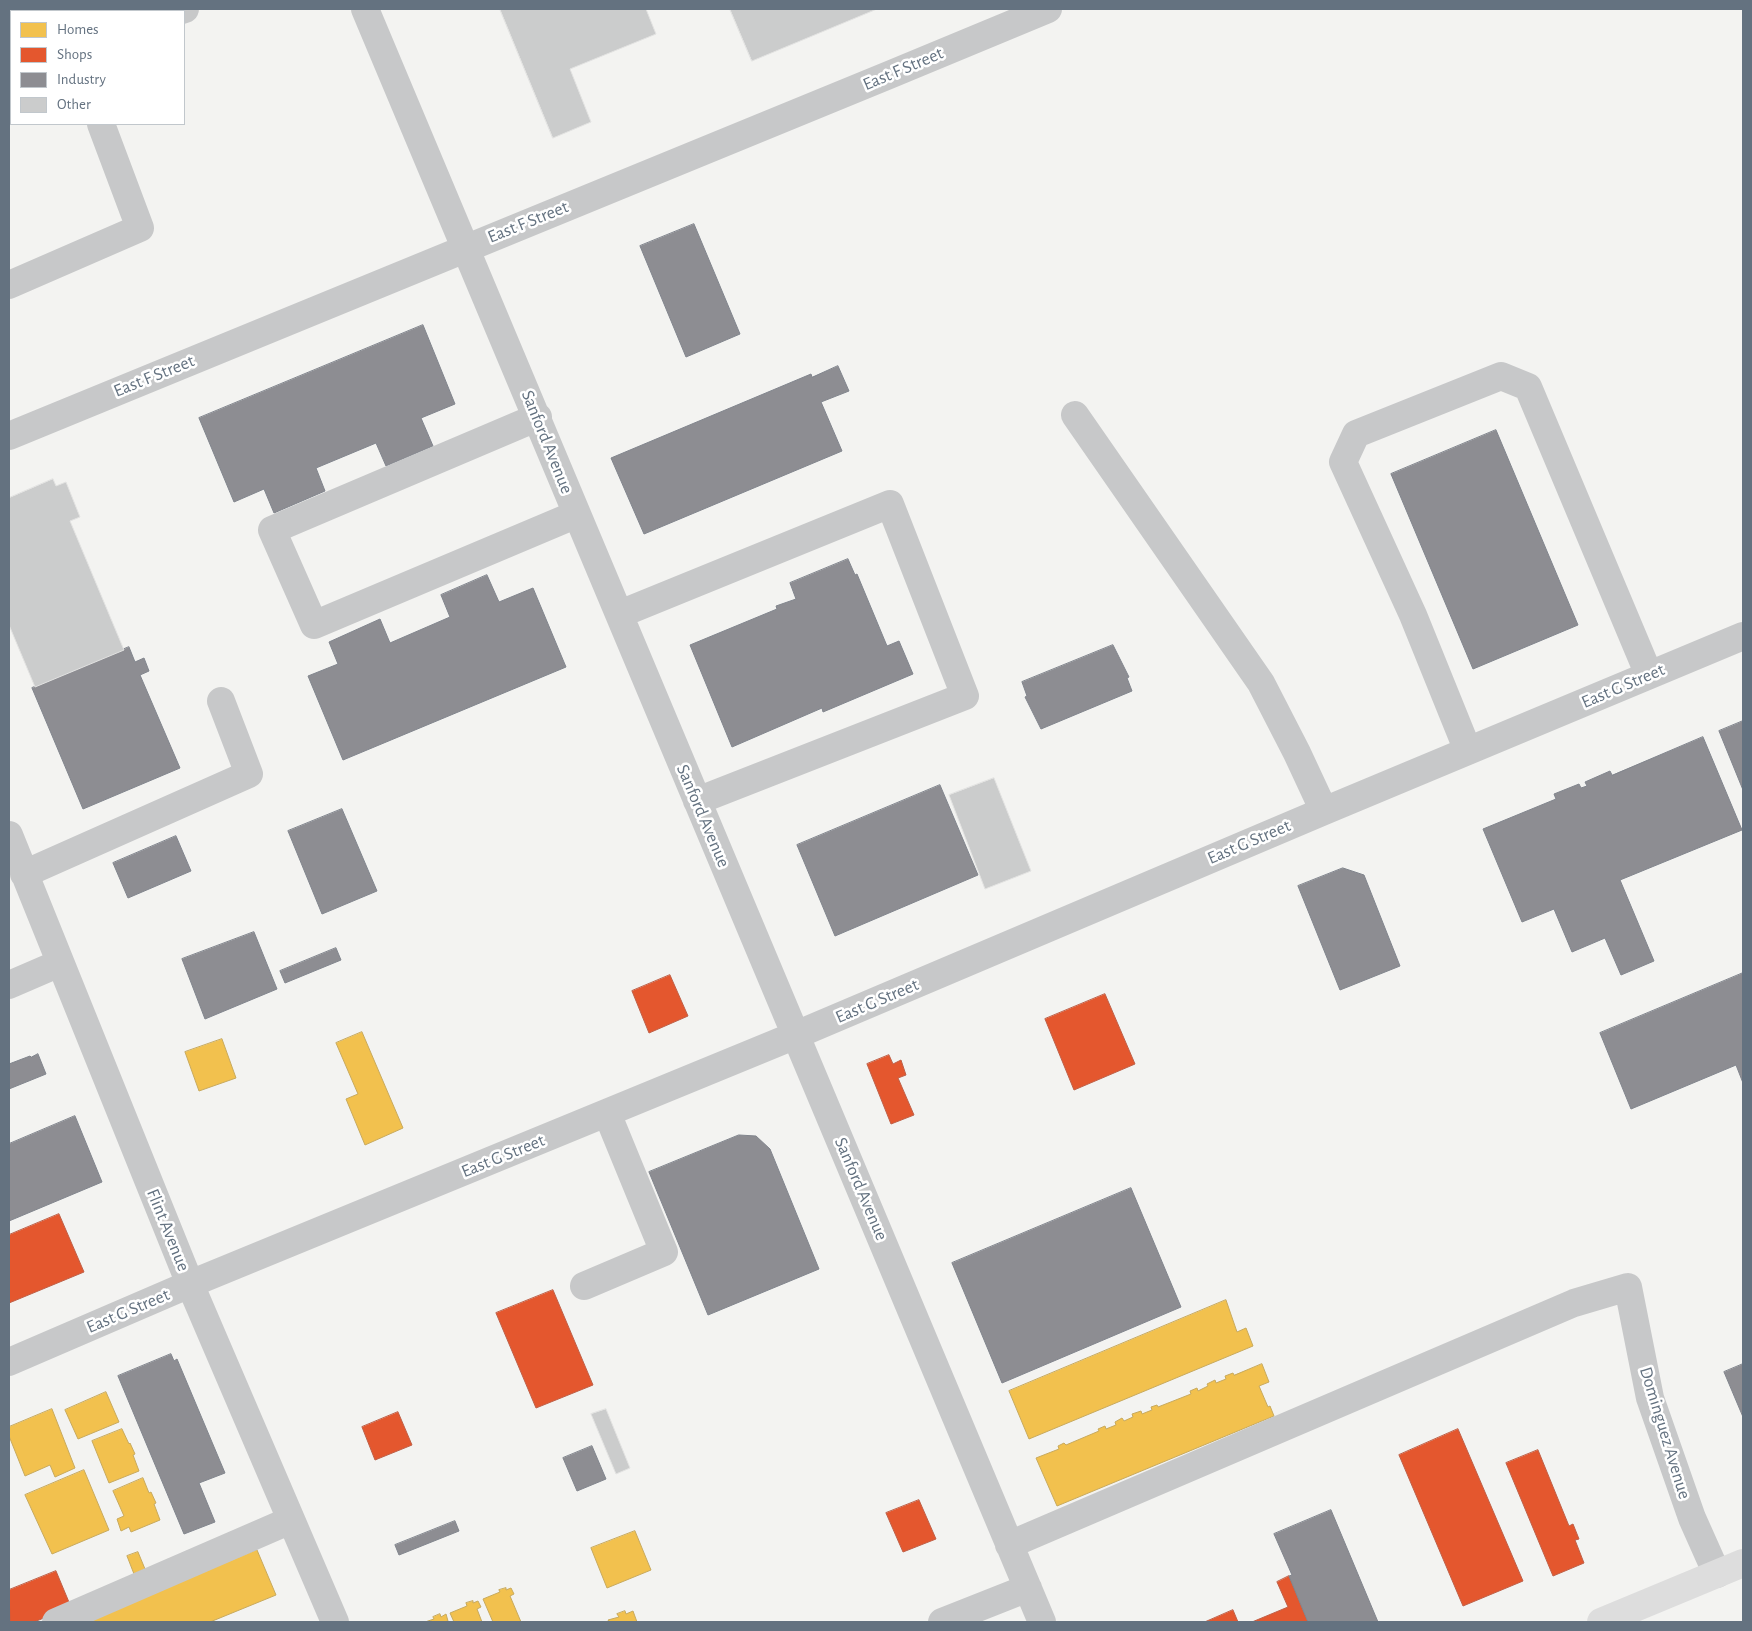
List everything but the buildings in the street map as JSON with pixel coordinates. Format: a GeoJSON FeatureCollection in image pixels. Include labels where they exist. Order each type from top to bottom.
{"type":"FeatureCollection","features":[{"type":"Feature","properties":{"kind":"main road"},"geometry":{"type":"LineString","coordinates":[[1601,1622],[1743,1563]]}},
{"type":"Feature","properties":{"kind":"street","name":"Sanford Avenue"},"geometry":{"type":"LineString","coordinates":[[365,9],[538,417],[1042,1622]]}},
{"type":"Feature","properties":{"kind":"street","name":"East F Street"},"geometry":{"type":"LineString","coordinates":[[9,436],[889,76],[1048,9]]}},
{"type":"Feature","properties":{"kind":"street"},"geometry":{"type":"LineString","coordinates":[[9,285],[140,228],[101,125]]}},
{"type":"Feature","properties":{"kind":"street"},"geometry":{"type":"LineString","coordinates":[[1468,751],[1413,616],[1343,462],[1356,434],[1501,376],[1528,387],[1649,675]]}},
{"type":"Feature","properties":{"kind":"street"},"geometry":{"type":"LineString","coordinates":[[1076,415],[1260,683],[1297,753],[1324,811]]}},
{"type":"Feature","properties":{"kind":"street"},"geometry":{"type":"LineString","coordinates":[[538,417],[272,530],[314,625],[577,514]]}},
{"type":"Feature","properties":{"kind":"street"},"geometry":{"type":"LineString","coordinates":[[620,614],[890,504],[965,696],[697,801]]}},
{"type":"Feature","properties":{"kind":"street","name":"East G Street"},"geometry":{"type":"LineString","coordinates":[[9,1362],[190,1284],[796,1035],[1743,636]]}},
{"type":"Feature","properties":{"kind":"street"},"geometry":{"type":"LineString","coordinates":[[24,874],[249,774],[221,701]]}},
{"type":"Feature","properties":{"kind":"street","name":"Flint Avenue"},"geometry":{"type":"LineString","coordinates":[[9,835],[190,1284],[335,1622]]}},
{"type":"Feature","properties":{"kind":"street"},"geometry":{"type":"LineString","coordinates":[[9,985],[60,963]]}},
{"type":"Feature","properties":{"kind":"street"},"geometry":{"type":"LineString","coordinates":[[584,1286],[664,1252],[607,1113]]}},
{"type":"Feature","properties":{"kind":"street","name":"Dominguez Avenue"},"geometry":{"type":"LineString","coordinates":[[1009,1545],[1574,1303],[1628,1287],[1650,1398],[1692,1518],[1717,1574]]}},
{"type":"Feature","properties":{"kind":"street"},"geometry":{"type":"LineString","coordinates":[[56,1622],[291,1520]]}},
{"type":"Feature","properties":{"kind":"street"},"geometry":{"type":"LineString","coordinates":[[942,1622],[1028,1588]]}}]}
